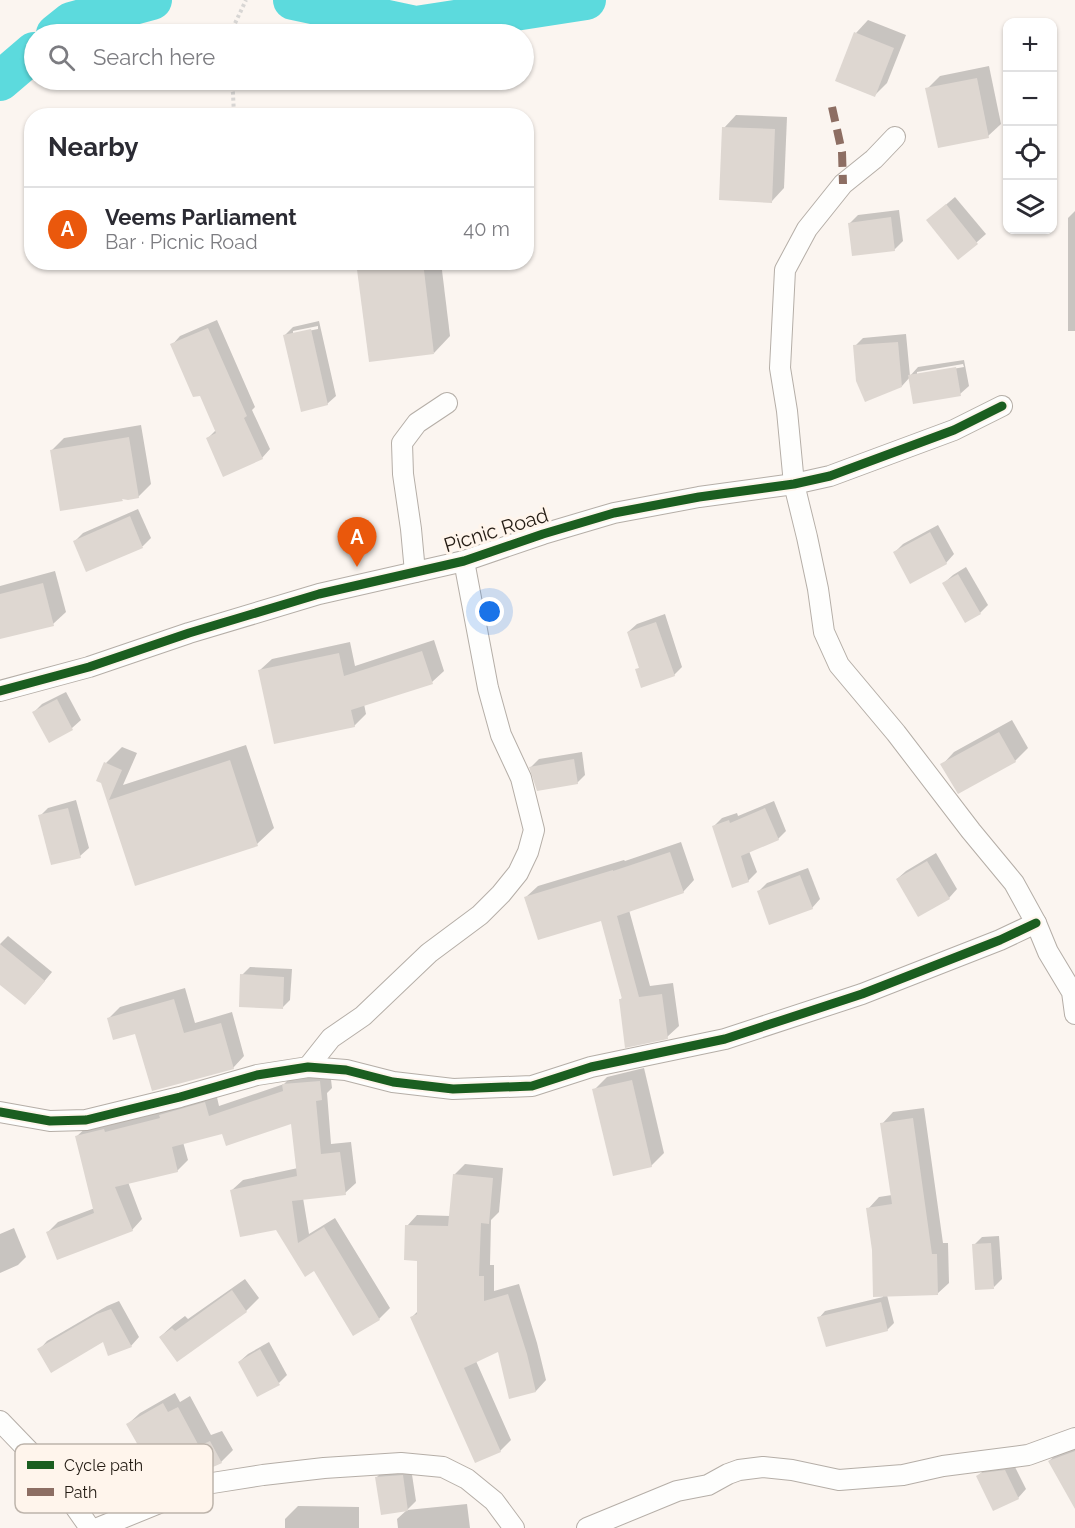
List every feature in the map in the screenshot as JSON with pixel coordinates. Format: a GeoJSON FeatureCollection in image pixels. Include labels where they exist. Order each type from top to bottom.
{"type":"FeatureCollection","features":[{"type":"Feature","properties":{"kind":"street"},"geometry":{"type":"LineString","coordinates":[[894,137],[874,159],[843,184],[807,229],[785,270],[780,368],[794,484],[818,589],[824,632],[839,665],[896,733],[1014,883],[1036,923],[1048,952],[1072,992],[1075,1014]]}},
{"type":"Feature","properties":{"kind":"street"},"geometry":{"type":"LineString","coordinates":[[415,572],[403,474],[402,443],[417,423],[447,403]]}},
{"type":"Feature","properties":{"kind":"street","name":"Picnic Road"},"geometry":{"type":"LineString","coordinates":[[0,691],[89,666],[320,594],[464,561],[614,513],[699,497],[794,484],[830,476],[954,430],[1002,406]]}},
{"type":"Feature","properties":{"kind":"street"},"geometry":{"type":"LineString","coordinates":[[308,1067],[331,1038],[363,1016],[429,953],[480,915],[518,873],[528,852],[534,830],[521,778],[501,735],[488,688],[464,561]]}},
{"type":"Feature","properties":{"kind":"street"},"geometry":{"type":"LineString","coordinates":[[0,1112],[50,1121],[86,1120],[257,1075],[308,1067],[346,1070],[393,1082],[453,1089],[532,1086],[591,1067],[725,1039],[862,994],[1000,940],[1036,923]]}},
{"type":"Feature","properties":{"kind":"street"},"geometry":{"type":"LineString","coordinates":[[0,1421],[22,1444]]}},
{"type":"Feature","properties":{"kind":"street"},"geometry":{"type":"LineString","coordinates":[[587,1528],[677,1491],[708,1485],[739,1470],[763,1467],[792,1470],[839,1480],[903,1475],[943,1466],[1028,1455],[1075,1438]]}},
{"type":"Feature","properties":{"kind":"street"},"geometry":{"type":"LineString","coordinates":[[213,1483],[304,1471],[401,1462],[443,1467],[467,1479],[494,1501],[514,1528]]}},
{"type":"Feature","properties":{"kind":"street"},"geometry":{"type":"LineString","coordinates":[[79,1513],[90,1528]]}},
{"type":"Feature","properties":{"kind":"street"},"geometry":{"type":"LineString","coordinates":[[98,1528],[135,1513]]}},
{"type":"Feature","properties":{"kind":"path"},"geometry":{"type":"LineString","coordinates":[[235,24],[246,0]]}},
{"type":"Feature","properties":{"kind":"path"},"geometry":{"type":"LineString","coordinates":[[232,90],[234,108]]}},
{"type":"Feature","properties":{"kind":"building"},"geometry":{"type":"Polygon","coordinates":[[[854,32],[894,48],[875,97],[835,81],[854,32]]]}},
{"type":"Feature","properties":{"kind":"building"},"geometry":{"type":"Polygon","coordinates":[[[977,78],[989,138],[938,148],[925,88],[977,78]]]}},
{"type":"Feature","properties":{"kind":"building"},"geometry":{"type":"Polygon","coordinates":[[[722,127],[775,129],[772,203],[719,200],[722,127]]]}},
{"type":"Feature","properties":{"kind":"building"},"geometry":{"type":"Polygon","coordinates":[[[946,204],[978,244],[958,260],[926,220],[946,204]]]}},
{"type":"Feature","properties":{"kind":"building"},"geometry":{"type":"Polygon","coordinates":[[[891,217],[895,251],[852,256],[848,223],[891,217]]]}},
{"type":"Feature","properties":{"kind":"building"},"geometry":{"type":"Polygon","coordinates":[[[357,270],[424,270],[434,354],[369,362],[357,270]]]}},
{"type":"Feature","properties":{"kind":"building"},"geometry":{"type":"Polygon","coordinates":[[[208,328],[247,416],[244,418],[263,459],[223,477],[206,438],[216,433],[200,396],[193,397],[170,344],[208,328]]]}},
{"type":"Feature","properties":{"kind":"building"},"geometry":{"type":"Polygon","coordinates":[[[311,329],[328,405],[301,412],[283,335],[311,329]]]}},
{"type":"Feature","properties":{"kind":"building"},"geometry":{"type":"Polygon","coordinates":[[[898,342],[902,387],[865,402],[856,381],[853,345],[898,342]]]}},
{"type":"Feature","properties":{"kind":"building"},"geometry":{"type":"Polygon","coordinates":[[[956,367],[961,396],[913,404],[908,375],[956,367]]]}},
{"type":"Feature","properties":{"kind":"building"},"geometry":{"type":"Polygon","coordinates":[[[129,437],[139,498],[60,511],[50,450],[129,437]]]}},
{"type":"Feature","properties":{"kind":"building"},"geometry":{"type":"Polygon","coordinates":[[[130,516],[143,548],[86,572],[73,541],[130,516]]]}},
{"type":"Feature","properties":{"kind":"building"},"geometry":{"type":"Polygon","coordinates":[[[930,532],[947,564],[910,584],[893,552],[930,532]]]}},
{"type":"Feature","properties":{"kind":"building"},"geometry":{"type":"Polygon","coordinates":[[[958,574],[981,614],[965,623],[942,583],[958,574]]]}},
{"type":"Feature","properties":{"kind":"building"},"geometry":{"type":"Polygon","coordinates":[[[43,583],[54,626],[0,639],[0,594],[43,583]]]}},
{"type":"Feature","properties":{"kind":"building"},"geometry":{"type":"Polygon","coordinates":[[[656,622],[675,676],[641,688],[635,669],[639,668],[627,632],[656,622]]]}},
{"type":"Feature","properties":{"kind":"building"},"geometry":{"type":"Polygon","coordinates":[[[422,651],[433,684],[351,710],[355,727],[274,744],[258,670],[339,653],[344,676],[422,651]]]}},
{"type":"Feature","properties":{"kind":"building"},"geometry":{"type":"Polygon","coordinates":[[[57,699],[73,730],[49,743],[32,712],[57,699]]]}},
{"type":"Feature","properties":{"kind":"building"},"geometry":{"type":"Polygon","coordinates":[[[999,732],[1016,762],[958,794],[940,764],[999,732]]]}},
{"type":"Feature","properties":{"kind":"building"},"geometry":{"type":"Polygon","coordinates":[[[574,759],[578,784],[537,791],[529,767],[574,759]]]}},
{"type":"Feature","properties":{"kind":"building"},"geometry":{"type":"Polygon","coordinates":[[[230,760],[258,846],[135,886],[101,783],[96,781],[104,762],[122,770],[109,800],[230,760]]]}},
{"type":"Feature","properties":{"kind":"building"},"geometry":{"type":"Polygon","coordinates":[[[68,808],[81,858],[51,865],[38,815],[68,808]]]}},
{"type":"Feature","properties":{"kind":"building"},"geometry":{"type":"Polygon","coordinates":[[[765,808],[779,840],[741,856],[749,882],[732,888],[712,826],[729,820],[730,823],[765,808]]]}},
{"type":"Feature","properties":{"kind":"building"},"geometry":{"type":"Polygon","coordinates":[[[670,852],[684,893],[617,916],[639,997],[662,994],[668,1039],[625,1048],[619,999],[622,999],[601,921],[538,940],[524,897],[670,852]]]}},
{"type":"Feature","properties":{"kind":"building"},"geometry":{"type":"Polygon","coordinates":[[[927,861],[950,899],[918,917],[896,879],[927,861]]]}},
{"type":"Feature","properties":{"kind":"building"},"geometry":{"type":"Polygon","coordinates":[[[800,875],[813,909],[769,925],[757,891],[800,875]]]}},
{"type":"Feature","properties":{"kind":"building"},"geometry":{"type":"Polygon","coordinates":[[[0,944],[45,981],[25,1005],[0,985],[0,944]]]}},
{"type":"Feature","properties":{"kind":"building"},"geometry":{"type":"Polygon","coordinates":[[[240,974],[284,977],[283,1009],[239,1007],[240,974]]]}},
{"type":"Feature","properties":{"kind":"building"},"geometry":{"type":"Polygon","coordinates":[[[174,999],[184,1033],[221,1023],[234,1069],[152,1091],[135,1034],[113,1040],[107,1018],[174,999]]]}},
{"type":"Feature","properties":{"kind":"building"},"geometry":{"type":"Polygon","coordinates":[[[632,1080],[652,1167],[613,1176],[592,1089],[632,1080]]]}},
{"type":"Feature","properties":{"kind":"building"},"geometry":{"type":"Polygon","coordinates":[[[320,1081],[322,1100],[316,1101],[321,1154],[340,1152],[346,1195],[292,1201],[298,1243],[324,1227],[380,1320],[353,1336],[314,1271],[305,1277],[276,1230],[240,1237],[230,1190],[297,1176],[291,1124],[226,1146],[222,1134],[172,1147],[178,1172],[115,1187],[133,1231],[57,1260],[46,1232],[94,1213],[75,1136],[104,1129],[105,1132],[160,1118],[159,1115],[205,1102],[209,1116],[283,1091],[282,1084],[320,1081]]]}},
{"type":"Feature","properties":{"kind":"building"},"geometry":{"type":"Polygon","coordinates":[[[913,1118],[932,1254],[937,1254],[938,1295],[873,1297],[872,1250],[866,1208],[892,1204],[880,1123],[913,1118]]]}},
{"type":"Feature","properties":{"kind":"building"},"geometry":{"type":"Polygon","coordinates":[[[453,1174],[493,1178],[489,1224],[481,1223],[479,1276],[484,1276],[484,1301],[508,1294],[536,1392],[509,1399],[498,1352],[464,1368],[501,1452],[475,1463],[410,1317],[417,1314],[417,1261],[404,1260],[405,1225],[448,1226],[453,1174]]]}},
{"type":"Feature","properties":{"kind":"building"},"geometry":{"type":"Polygon","coordinates":[[[991,1243],[994,1289],[975,1290],[972,1244],[991,1243]]]}},
{"type":"Feature","properties":{"kind":"building"},"geometry":{"type":"Polygon","coordinates":[[[232,1290],[247,1312],[177,1362],[159,1337],[172,1328],[175,1331],[232,1290]]]}},
{"type":"Feature","properties":{"kind":"building"},"geometry":{"type":"Polygon","coordinates":[[[881,1302],[888,1331],[826,1347],[817,1317],[881,1302]]]}},
{"type":"Feature","properties":{"kind":"building"},"geometry":{"type":"Polygon","coordinates":[[[111,1309],[132,1347],[108,1356],[103,1342],[51,1373],[37,1349],[97,1314],[111,1309]]]}},
{"type":"Feature","properties":{"kind":"building"},"geometry":{"type":"Polygon","coordinates":[[[260,1349],[280,1385],[257,1397],[238,1362],[260,1349]]]}},
{"type":"Feature","properties":{"kind":"building"},"geometry":{"type":"Polygon","coordinates":[[[163,1403],[168,1412],[178,1407],[198,1444],[137,1444],[126,1424],[163,1403]]]}},
{"type":"Feature","properties":{"kind":"building"},"geometry":{"type":"Polygon","coordinates":[[[213,1446],[222,1463],[213,1467],[213,1446]]]}},
{"type":"Feature","properties":{"kind":"building"},"geometry":{"type":"Polygon","coordinates":[[[1075,1451],[1075,1509],[1048,1461],[1075,1451]]]}},
{"type":"Feature","properties":{"kind":"building"},"geometry":{"type":"Polygon","coordinates":[[[1005,1470],[1019,1499],[993,1511],[976,1476],[981,1473],[1005,1470]]]}},
{"type":"Feature","properties":{"kind":"building"},"geometry":{"type":"Polygon","coordinates":[[[403,1475],[408,1511],[381,1515],[375,1477],[403,1475]]]}},
{"type":"Feature","properties":{"kind":"waterway"},"geometry":{"type":"LineString","coordinates":[[68,24],[152,0]]}},
{"type":"Feature","properties":{"kind":"waterway"},"geometry":{"type":"LineString","coordinates":[[293,0],[407,24]]}},
{"type":"Feature","properties":{"kind":"waterway"},"geometry":{"type":"LineString","coordinates":[[429,24],[586,0]]}},
{"type":"Feature","properties":{"kind":"waterway"},"geometry":{"type":"LineString","coordinates":[[0,81],[24,61]]}},
{"type":"Feature","properties":{"kind":"marked path"},"geometry":{"type":"LineString","coordinates":[[832,107],[842,152],[843,184]]}},
{"type":"Feature","properties":{"kind":"cycle path"},"geometry":{"type":"LineString","coordinates":[[0,691],[89,667],[189,633],[319,594],[464,561],[614,513],[699,497],[794,484],[830,476],[954,430],[1002,406]]}},
{"type":"Feature","properties":{"kind":"cycle path"},"geometry":{"type":"LineString","coordinates":[[0,1112],[50,1121],[86,1120],[257,1075],[308,1067],[346,1070],[393,1082],[453,1089],[532,1086],[591,1067],[725,1039],[862,994],[1000,940],[1036,923]]}},
{"type":"Feature","properties":{"kind":"place","name":"Veems Parliament"},"geometry":{"type":"Point","coordinates":[357,567]}}]}
